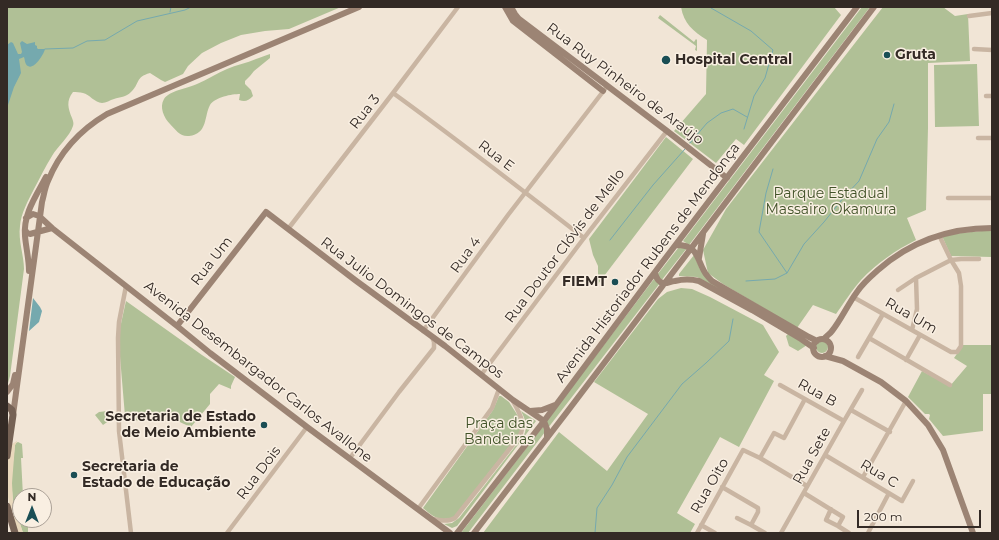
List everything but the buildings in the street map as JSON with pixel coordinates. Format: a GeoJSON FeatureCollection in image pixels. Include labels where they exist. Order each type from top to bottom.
{"type":"FeatureCollection","features":[{"type":"Feature","properties":{"kind":"main road"},"geometry":{"type":"LineString","coordinates":[[7,406],[12,410],[13,415],[7,456]]}},
{"type":"Feature","properties":{"kind":"main road"},"geometry":{"type":"LineString","coordinates":[[7,506],[15,533]]}},
{"type":"Feature","properties":{"kind":"street"},"geometry":{"type":"LineString","coordinates":[[7,392],[13,384],[15,378],[29,272],[29,260],[25,237],[26,218],[28,211],[59,153],[71,137],[80,128],[98,115],[137,97],[351,7]]}},
{"type":"Feature","properties":{"kind":"street"},"geometry":{"type":"LineString","coordinates":[[13,415],[37,232],[42,218],[42,202],[48,182],[56,164],[63,152],[74,139],[96,120],[120,108],[359,7]]}},
{"type":"Feature","properties":{"kind":"street","name":"Rua 3"},"geometry":{"type":"LineString","coordinates":[[288,229],[458,7]]}},
{"type":"Feature","properties":{"kind":"street","name":"Rua Ruy Pinheiro de Araújo"},"geometry":{"type":"LineString","coordinates":[[505,7],[513,21],[667,131],[727,178]]}},
{"type":"Feature","properties":{"kind":"street","name":"Rua Ruy Pinheiro de Araújo"},"geometry":{"type":"LineString","coordinates":[[512,7],[519,19],[605,88]]}},
{"type":"Feature","properties":{"kind":"street","name":"Avenida Historiador Rubens de Mendonça"},"geometry":{"type":"LineString","coordinates":[[457,533],[557,404],[857,7]]}},
{"type":"Feature","properties":{"kind":"street","name":"Avenida Historiador Rubens de Mendonça"},"geometry":{"type":"LineString","coordinates":[[474,533],[874,7]]}},
{"type":"Feature","properties":{"kind":"street"},"geometry":{"type":"LineString","coordinates":[[969,16],[992,13]]}},
{"type":"Feature","properties":{"kind":"street"},"geometry":{"type":"LineString","coordinates":[[974,49],[992,50]]}},
{"type":"Feature","properties":{"kind":"street","name":"Rua 4"},"geometry":{"type":"LineString","coordinates":[[423,331],[605,88]]}},
{"type":"Feature","properties":{"kind":"street","name":"Rua E"},"geometry":{"type":"LineString","coordinates":[[393,93],[526,192],[584,238]]}},
{"type":"Feature","properties":{"kind":"street"},"geometry":{"type":"LineString","coordinates":[[986,96],[992,96]]}},
{"type":"Feature","properties":{"kind":"street","name":"Rua Doutor Clóvis de Mello"},"geometry":{"type":"LineString","coordinates":[[481,375],[667,131]]}},
{"type":"Feature","properties":{"kind":"street"},"geometry":{"type":"LineString","coordinates":[[978,138],[992,138]]}},
{"type":"Feature","properties":{"kind":"street"},"geometry":{"type":"LineString","coordinates":[[948,198],[992,198]]}},
{"type":"Feature","properties":{"kind":"street","name":"Rua Julio Domingos de Campos"},"geometry":{"type":"LineString","coordinates":[[266,212],[445,346],[513,400],[544,421]]}},
{"type":"Feature","properties":{"kind":"street","name":"Rua Um"},"geometry":{"type":"LineString","coordinates":[[177,326],[266,212]]}},
{"type":"Feature","properties":{"kind":"street"},"geometry":{"type":"LineString","coordinates":[[26,218],[33,214],[42,218]]}},
{"type":"Feature","properties":{"kind":"street","name":"Avenida Desembargador Carlos Avallone"},"geometry":{"type":"LineString","coordinates":[[42,218],[52,228],[210,353],[450,533]]}},
{"type":"Feature","properties":{"kind":"street"},"geometry":{"type":"LineString","coordinates":[[25,230],[30,234],[52,228]]}},
{"type":"Feature","properties":{"kind":"street"},"geometry":{"type":"LineString","coordinates":[[814,348],[815,343],[833,330],[857,291],[887,262],[920,242],[939,235],[977,228],[992,228]]}},
{"type":"Feature","properties":{"kind":"street"},"geometry":{"type":"LineString","coordinates":[[699,258],[703,232]]}},
{"type":"Feature","properties":{"kind":"street"},"geometry":{"type":"LineString","coordinates":[[939,235],[951,260]]}},
{"type":"Feature","properties":{"kind":"street"},"geometry":{"type":"LineString","coordinates":[[676,245],[691,248],[696,252],[703,270],[712,281],[814,348],[817,354],[843,361],[881,382],[906,401],[928,425],[943,450],[973,533]]}},
{"type":"Feature","properties":{"kind":"street"},"geometry":{"type":"LineString","coordinates":[[898,290],[916,278],[951,260],[980,258]]}},
{"type":"Feature","properties":{"kind":"street","name":"Rua Um"},"geometry":{"type":"LineString","coordinates":[[853,296],[951,352],[957,352],[960,346],[961,286],[959,273],[951,260]]}},
{"type":"Feature","properties":{"kind":"street"},"geometry":{"type":"LineString","coordinates":[[655,273],[658,280],[664,284],[673,281],[691,279],[699,281],[809,337],[828,341],[843,361]]}},
{"type":"Feature","properties":{"kind":"street"},"geometry":{"type":"LineString","coordinates":[[912,330],[917,309],[916,278]]}},
{"type":"Feature","properties":{"kind":"street"},"geometry":{"type":"LineString","coordinates":[[126,286],[119,322],[118,338],[118,431],[131,533]]}},
{"type":"Feature","properties":{"kind":"street"},"geometry":{"type":"LineString","coordinates":[[858,357],[883,314]]}},
{"type":"Feature","properties":{"kind":"street"},"geometry":{"type":"LineString","coordinates":[[825,356],[829,353],[831,347],[833,330]]}},
{"type":"Feature","properties":{"kind":"street"},"geometry":{"type":"LineString","coordinates":[[906,360],[920,335]]}},
{"type":"Feature","properties":{"kind":"street"},"geometry":{"type":"LineString","coordinates":[[431,336],[434,342],[434,348]]}},
{"type":"Feature","properties":{"kind":"street"},"geometry":{"type":"LineString","coordinates":[[869,338],[950,385]]}},
{"type":"Feature","properties":{"kind":"street"},"geometry":{"type":"LineString","coordinates":[[350,458],[434,348],[438,346],[445,346]]}},
{"type":"Feature","properties":{"kind":"street","name":"Rua B"},"geometry":{"type":"LineString","coordinates":[[780,385],[844,421]]}},
{"type":"Feature","properties":{"kind":"street"},"geometry":{"type":"LineString","coordinates":[[418,509],[492,408],[499,389]]}},
{"type":"Feature","properties":{"kind":"street","name":"Rua Sete"},"geometry":{"type":"LineString","coordinates":[[782,533],[862,390]]}},
{"type":"Feature","properties":{"kind":"street"},"geometry":{"type":"LineString","coordinates":[[805,399],[784,438],[774,433],[760,458],[807,486]]}},
{"type":"Feature","properties":{"kind":"street"},"geometry":{"type":"LineString","coordinates":[[440,533],[434,521],[452,520],[455,518],[519,437],[522,424],[513,400]]}},
{"type":"Feature","properties":{"kind":"street"},"geometry":{"type":"LineString","coordinates":[[864,477],[906,401]]}},
{"type":"Feature","properties":{"kind":"street"},"geometry":{"type":"LineString","coordinates":[[530,411],[542,410],[557,404]]}},
{"type":"Feature","properties":{"kind":"street"},"geometry":{"type":"LineString","coordinates":[[850,410],[890,432]]}},
{"type":"Feature","properties":{"kind":"street"},"geometry":{"type":"LineString","coordinates":[[544,421],[547,429],[547,438]]}},
{"type":"Feature","properties":{"kind":"street","name":"Rua Dois"},"geometry":{"type":"LineString","coordinates":[[227,533],[307,427]]}},
{"type":"Feature","properties":{"kind":"street","name":"Rua Oito"},"geometry":{"type":"LineString","coordinates":[[697,533],[743,450],[760,458]]}},
{"type":"Feature","properties":{"kind":"street","name":"Rua C"},"geometry":{"type":"LineString","coordinates":[[825,455],[902,501],[913,481]]}},
{"type":"Feature","properties":{"kind":"street"},"geometry":{"type":"LineString","coordinates":[[722,488],[758,508],[758,512],[751,525]]}},
{"type":"Feature","properties":{"kind":"street"},"geometry":{"type":"LineString","coordinates":[[804,493],[843,517],[838,526]]}},
{"type":"Feature","properties":{"kind":"street"},"geometry":{"type":"LineString","coordinates":[[868,533],[889,493]]}},
{"type":"Feature","properties":{"kind":"street"},"geometry":{"type":"LineString","coordinates":[[831,509],[826,520],[849,533]]}},
{"type":"Feature","properties":{"kind":"street"},"geometry":{"type":"LineString","coordinates":[[737,518],[765,533]]}},
{"type":"Feature","properties":{"kind":"street"},"geometry":{"type":"LineString","coordinates":[[701,525],[715,533]]}},
{"type":"Feature","properties":{"kind":"green space"},"geometry":{"type":"Polygon","coordinates":[[[7,7],[341,7],[289,29],[241,35],[221,43],[202,53],[188,66],[183,74],[165,82],[150,73],[140,79],[129,94],[112,99],[105,103],[99,103],[81,92],[73,92],[69,98],[68,105],[73,126],[69,134],[47,164],[23,212],[20,237],[24,269],[10,376],[7,387],[7,7]]]}},
{"type":"Feature","properties":{"kind":"green space"},"geometry":{"type":"Polygon","coordinates":[[[681,7],[834,7],[841,15],[744,145],[736,139],[716,163],[674,131],[706,94],[707,40],[687,23],[681,7]]]}},
{"type":"Feature","properties":{"kind":"green space"},"geometry":{"type":"Polygon","coordinates":[[[862,7],[870,7],[689,245],[683,241],[862,7]]]}},
{"type":"Feature","properties":{"kind":"green space","name":"Parque Estadual Massairo Okamura"},"geometry":{"type":"Polygon","coordinates":[[[883,7],[943,7],[955,16],[968,14],[970,61],[928,63],[926,210],[907,218],[916,240],[887,257],[867,274],[854,288],[836,314],[813,305],[797,328],[723,284],[708,273],[703,250],[726,209],[883,7]]]}},
{"type":"Feature","properties":{"kind":"green space"},"geometry":{"type":"Polygon","coordinates":[[[660,15],[694,42],[696,39],[697,51],[695,50],[696,46],[658,18],[660,15]]]}},
{"type":"Feature","properties":{"kind":"green space"},"geometry":{"type":"Polygon","coordinates":[[[270,54],[270,58],[254,71],[245,81],[245,84],[251,90],[253,96],[245,101],[239,100],[240,94],[228,95],[212,102],[208,109],[202,128],[195,135],[186,136],[181,134],[176,131],[166,119],[162,105],[166,96],[204,81],[230,68],[270,54]]]}},
{"type":"Feature","properties":{"kind":"green space"},"geometry":{"type":"Polygon","coordinates":[[[977,64],[979,126],[935,127],[934,65],[977,64]]]}},
{"type":"Feature","properties":{"kind":"green space"},"geometry":{"type":"Polygon","coordinates":[[[666,137],[693,159],[598,284],[598,266],[593,255],[589,239],[666,137]]]}},
{"type":"Feature","properties":{"kind":"green space"},"geometry":{"type":"Polygon","coordinates":[[[992,230],[992,257],[951,256],[942,236],[961,233],[992,230]]]}},
{"type":"Feature","properties":{"kind":"green space"},"geometry":{"type":"Polygon","coordinates":[[[679,247],[687,248],[661,281],[657,275],[679,247]]]}},
{"type":"Feature","properties":{"kind":"green space"},"geometry":{"type":"Polygon","coordinates":[[[694,255],[700,269],[751,306],[697,277],[679,276],[694,255]]]}},
{"type":"Feature","properties":{"kind":"green space"},"geometry":{"type":"Polygon","coordinates":[[[654,279],[660,283],[548,428],[546,421],[654,279]]]}},
{"type":"Feature","properties":{"kind":"green space"},"geometry":{"type":"Polygon","coordinates":[[[681,288],[692,289],[710,297],[763,325],[779,352],[764,375],[774,381],[739,447],[720,437],[677,513],[695,524],[690,533],[483,533],[559,432],[607,471],[648,414],[594,382],[658,299],[667,292],[681,288]]]}},
{"type":"Feature","properties":{"kind":"green space"},"geometry":{"type":"Polygon","coordinates":[[[126,301],[235,377],[231,389],[219,384],[210,394],[210,404],[191,427],[164,415],[154,413],[146,415],[141,421],[128,419],[125,416],[119,345],[120,328],[126,301]]]}},
{"type":"Feature","properties":{"kind":"green space"},"geometry":{"type":"Polygon","coordinates":[[[788,334],[807,345],[798,351],[789,346],[786,336],[788,334]]]}},
{"type":"Feature","properties":{"kind":"green space"},"geometry":{"type":"Polygon","coordinates":[[[820,341],[824,341],[828,347],[824,353],[820,353],[816,349],[816,345],[820,341]]]}},
{"type":"Feature","properties":{"kind":"green space"},"geometry":{"type":"Polygon","coordinates":[[[963,345],[992,345],[992,394],[983,394],[983,431],[943,436],[929,419],[930,415],[925,414],[908,397],[922,371],[950,386],[967,366],[954,358],[963,345]]]}},
{"type":"Feature","properties":{"kind":"green space","name":"Praça das Bandeiras"},"geometry":{"type":"Polygon","coordinates":[[[499,396],[509,402],[518,416],[521,427],[520,433],[454,517],[445,519],[437,518],[423,508],[493,410],[499,396]]]}},
{"type":"Feature","properties":{"kind":"green space"},"geometry":{"type":"Polygon","coordinates":[[[107,411],[108,418],[110,420],[103,425],[95,415],[99,412],[107,411]]]}},
{"type":"Feature","properties":{"kind":"green space"},"geometry":{"type":"Polygon","coordinates":[[[521,411],[536,421],[457,526],[452,528],[444,524],[452,523],[459,518],[524,435],[526,423],[521,411]]]}},
{"type":"Feature","properties":{"kind":"green space"},"geometry":{"type":"Polygon","coordinates":[[[544,425],[545,432],[468,533],[461,533],[544,425]]]}},
{"type":"Feature","properties":{"kind":"green space"},"geometry":{"type":"Polygon","coordinates":[[[18,442],[22,444],[23,488],[12,488],[12,490],[11,479],[16,443],[18,442]]]}},
{"type":"Feature","properties":{"kind":"green space"},"geometry":{"type":"Polygon","coordinates":[[[21,528],[28,528],[28,533],[23,533],[21,528]]]}},
{"type":"Feature","properties":{"kind":"shaded area"},"geometry":{"type":"Polygon","coordinates":[[[17,441],[15,445],[12,483],[12,514],[7,491],[7,470],[9,452],[12,444],[17,441]]]}},
{"type":"Feature","properties":{"kind":"shaded area"},"geometry":{"type":"Polygon","coordinates":[[[16,528],[21,528],[23,533],[18,533],[16,528]]]}},
{"type":"Feature","properties":{"kind":"water"},"geometry":{"type":"Polygon","coordinates":[[[22,41],[27,44],[35,42],[38,49],[45,49],[41,58],[33,66],[30,67],[26,64],[24,57],[19,59],[21,73],[14,87],[7,108],[7,45],[11,42],[13,43],[18,54],[21,54],[20,43],[22,41]]]}},
{"type":"Feature","properties":{"kind":"water"},"geometry":{"type":"Polygon","coordinates":[[[33,298],[42,311],[39,322],[29,331],[33,298]]]}},
{"type":"Feature","properties":{"kind":"waterway"},"geometry":{"type":"LineString","coordinates":[[170,12],[171,7]]}},
{"type":"Feature","properties":{"kind":"waterway"},"geometry":{"type":"LineString","coordinates":[[45,49],[73,48],[87,41],[105,40],[137,21],[185,10],[191,7]]}},
{"type":"Feature","properties":{"kind":"waterway"},"geometry":{"type":"LineString","coordinates":[[711,8],[751,31],[773,50],[765,78],[754,96],[744,129]]}},
{"type":"Feature","properties":{"kind":"waterway"},"geometry":{"type":"LineString","coordinates":[[787,273],[804,244],[859,181],[877,139],[889,122],[894,104]]}},
{"type":"Feature","properties":{"kind":"waterway"},"geometry":{"type":"LineString","coordinates":[[690,143],[707,123],[721,113],[733,109],[747,117]]}},
{"type":"Feature","properties":{"kind":"waterway"},"geometry":{"type":"LineString","coordinates":[[610,240],[653,185],[685,149]]}},
{"type":"Feature","properties":{"kind":"waterway"},"geometry":{"type":"LineString","coordinates":[[746,281],[775,279],[787,273],[759,232],[766,193],[773,169]]}},
{"type":"Feature","properties":{"kind":"waterway"},"geometry":{"type":"LineString","coordinates":[[595,533],[597,508],[612,485],[627,457],[682,384],[729,341],[733,319]]}},
{"type":"Feature","properties":{"kind":"place","name":"Gruta"},"geometry":{"type":"Point","coordinates":[887,55]}},
{"type":"Feature","properties":{"kind":"place","name":"Hospital Central"},"geometry":{"type":"Point","coordinates":[666,60]}},
{"type":"Feature","properties":{"kind":"place","name":"FIEMT"},"geometry":{"type":"Point","coordinates":[615,282]}},
{"type":"Feature","properties":{"kind":"place","name":"Secretaria de Estado de Meio Ambiente"},"geometry":{"type":"Point","coordinates":[264,425]}},
{"type":"Feature","properties":{"kind":"place","name":"Secretaria de Estado de Educação"},"geometry":{"type":"Point","coordinates":[74,475]}}]}
